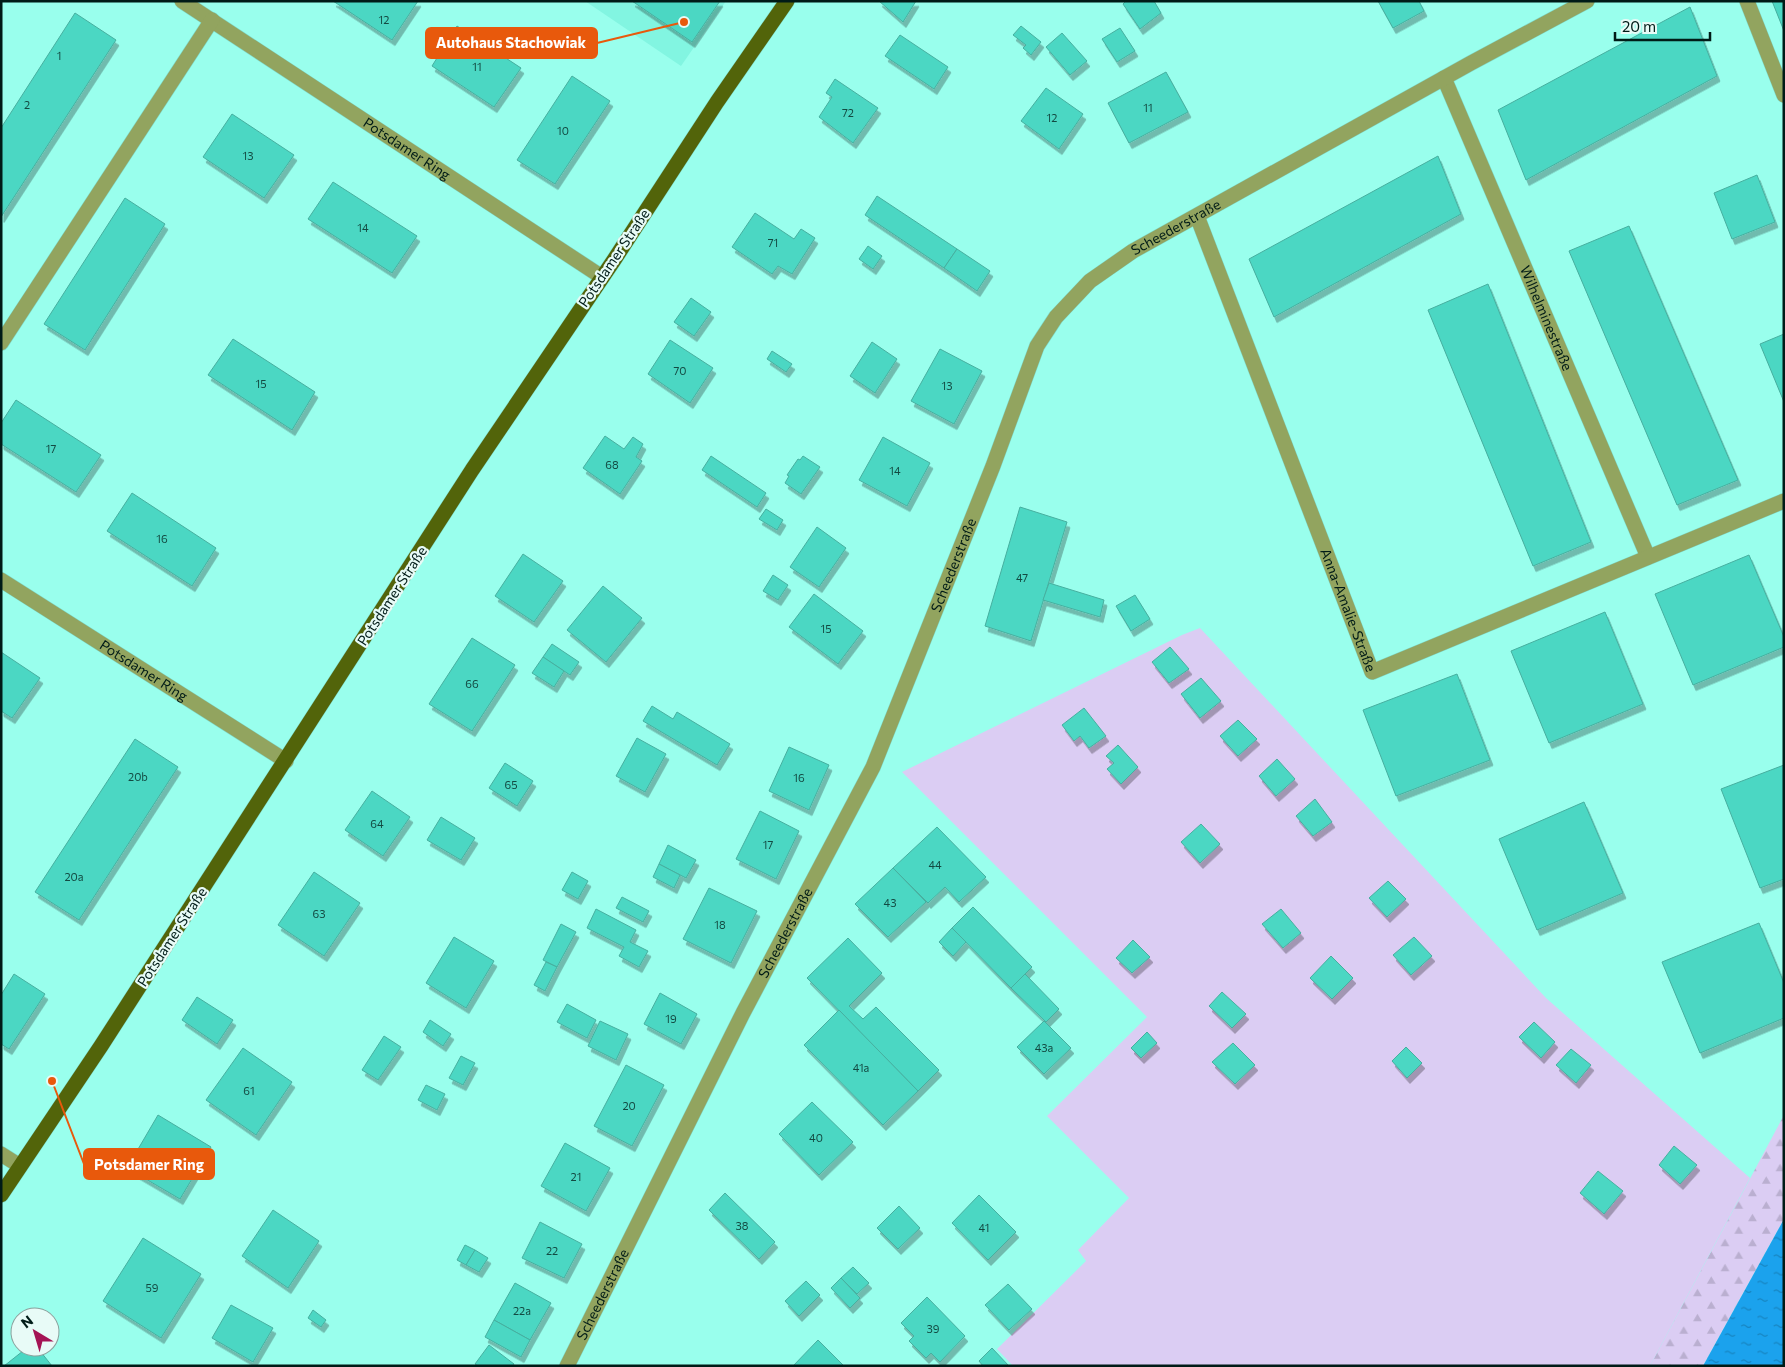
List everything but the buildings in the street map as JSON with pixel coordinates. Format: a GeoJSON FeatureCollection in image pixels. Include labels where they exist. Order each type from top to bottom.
{"type":"FeatureCollection","features":[{"type":"Feature","properties":{"kind":"main road","name":"Potsdamer Straße"},"geometry":{"type":"LineString","coordinates":[[1,1195],[101,1046],[472,470],[717,102],[787,1]]}},
{"type":"Feature","properties":{"kind":"street","name":"Potsdamer Ring"},"geometry":{"type":"LineString","coordinates":[[182,1],[602,277]]}},
{"type":"Feature","properties":{"kind":"street","name":"Scheederstraße"},"geometry":{"type":"LineString","coordinates":[[566,1366],[743,1013],[873,767],[993,466],[1037,346],[1056,317],[1090,281],[1133,251],[1444,78],[1587,1]]}},
{"type":"Feature","properties":{"kind":"street"},"geometry":{"type":"LineString","coordinates":[[1747,1],[1784,95]]}},
{"type":"Feature","properties":{"kind":"street"},"geometry":{"type":"LineString","coordinates":[[1,343],[212,20]]}},
{"type":"Feature","properties":{"kind":"street","name":"Wilhelminestraße"},"geometry":{"type":"LineString","coordinates":[[1444,78],[1648,557]]}},
{"type":"Feature","properties":{"kind":"street","name":"Anna-Amalie-Straße"},"geometry":{"type":"LineString","coordinates":[[1197,216],[1372,672],[1784,500]]}},
{"type":"Feature","properties":{"kind":"street","name":"Potsdamer Ring"},"geometry":{"type":"LineString","coordinates":[[1,580],[286,761]]}},
{"type":"Feature","properties":{"kind":"street"},"geometry":{"type":"LineString","coordinates":[[1,1154],[20,1166]]}},
{"type":"Feature","properties":{"kind":"shaded area"},"geometry":{"type":"Polygon","coordinates":[[[585,1],[726,1],[681,66],[585,1]]]}},
{"type":"Feature","properties":{"kind":"green space"},"geometry":{"type":"Polygon","coordinates":[[[1200,628],[1546,998],[1750,1178],[1650,1366],[1013,1366],[997,1349],[1086,1261],[1078,1250],[1129,1198],[1047,1116],[1147,1017],[902,772],[1182,635],[1200,628]]]}},
{"type":"Feature","properties":{"kind":"green space"},"geometry":{"type":"Polygon","coordinates":[[[1784,1115],[1784,1219],[1703,1366],[1650,1366],[1784,1115]]]}},
{"type":"Feature","properties":{"kind":"water"},"geometry":{"type":"Polygon","coordinates":[[[1784,1219],[1784,1366],[1703,1366],[1784,1219]]]}},
{"type":"Feature","properties":{"kind":"place","name":"Autohaus Stachowiak"},"geometry":{"type":"Point","coordinates":[684,22]}},
{"type":"Feature","properties":{"kind":"place","name":"Potsdamer Ring"},"geometry":{"type":"Point","coordinates":[52,1081]}}]}
